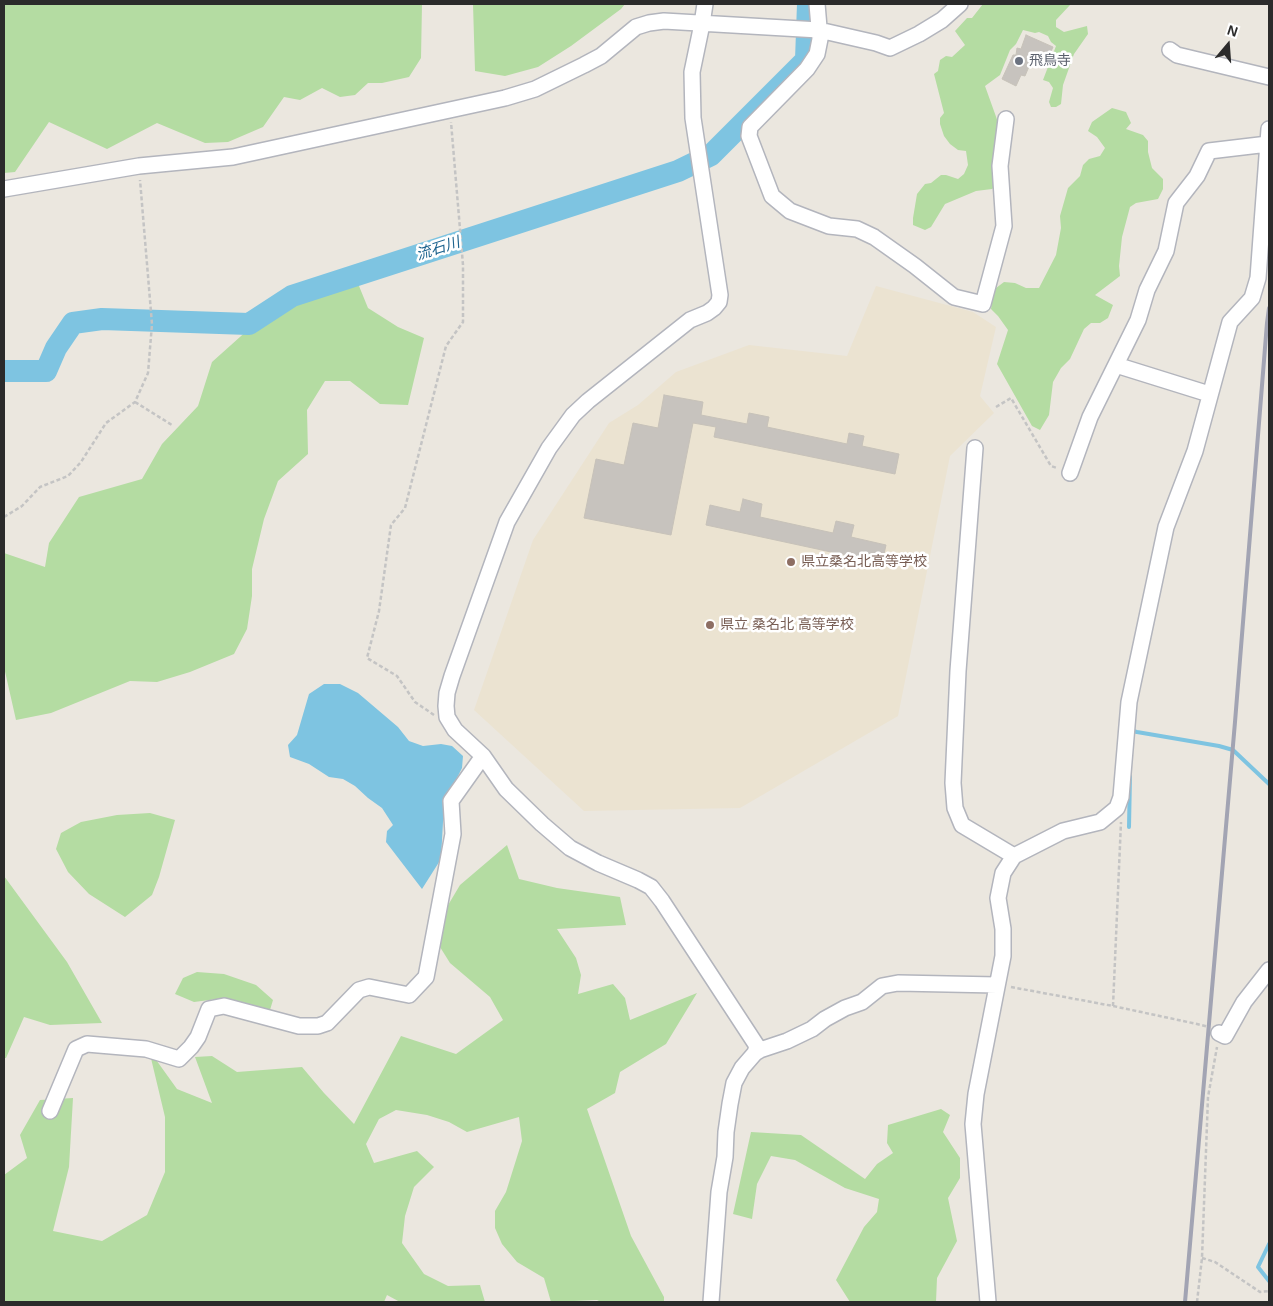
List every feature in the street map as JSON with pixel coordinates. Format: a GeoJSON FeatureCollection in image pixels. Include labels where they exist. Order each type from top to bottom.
{"type":"FeatureCollection","features":[{"type":"Feature","properties":{"kind":"street"},"geometry":{"type":"LineString","coordinates":[[704,4],[702,24],[692,72],[693,118],[720,295],[719,302],[707,313],[690,320],[588,401],[573,415],[549,448],[507,522],[452,676],[447,693],[447,717],[454,730],[483,756],[506,788],[542,824],[570,848],[651,887],[757,1046],[755,1053],[742,1068],[734,1084],[730,1104],[725,1157],[719,1192],[711,1302]]}},
{"type":"Feature","properties":{"kind":"street"},"geometry":{"type":"LineString","coordinates":[[817,4],[820,39],[817,54],[807,69],[750,127],[749,136],[772,196],[790,212],[829,226],[857,229],[866,233],[915,266],[954,297],[983,304],[1004,226],[1000,166],[1006,119]]}},
{"type":"Feature","properties":{"kind":"street"},"geometry":{"type":"LineString","coordinates":[[4,189],[139,166],[233,157],[505,98],[556,80],[601,56],[636,27],[649,22],[664,21],[819,30],[876,42],[890,48],[942,20],[960,4]]}},
{"type":"Feature","properties":{"kind":"street"},"geometry":{"type":"LineString","coordinates":[[1170,50],[1177,55],[1269,77]]}},
{"type":"Feature","properties":{"kind":"street"},"geometry":{"type":"LineString","coordinates":[[988,1302],[973,1124],[976,1094],[1003,956],[1003,938],[998,898],[1003,873],[1014,856],[1063,831],[1100,822],[1117,808],[1121,797],[1129,702],[1166,527],[1195,451],[1230,322],[1252,298],[1258,278],[1268,148],[1209,151],[1197,176],[1176,203],[1166,251],[1147,290],[1138,320],[1090,417],[1070,473]]}},
{"type":"Feature","properties":{"kind":"street"},"geometry":{"type":"LineString","coordinates":[[1116,365],[1209,394]]}},
{"type":"Feature","properties":{"kind":"street"},"geometry":{"type":"LineString","coordinates":[[975,448],[958,671],[953,783],[956,808],[962,825],[1014,856]]}},
{"type":"Feature","properties":{"kind":"street"},"geometry":{"type":"LineString","coordinates":[[50,1111],[76,1049],[87,1044],[146,1049],[179,1059],[198,1037],[209,1009],[224,1006],[299,1026],[318,1026],[326,1023],[359,990],[369,986],[409,995],[426,977],[453,834],[451,801],[483,756]]}},
{"type":"Feature","properties":{"kind":"street"},"geometry":{"type":"LineString","coordinates":[[1219,1033],[1225,1036],[1244,1002],[1269,970]]}},
{"type":"Feature","properties":{"kind":"street"},"geometry":{"type":"LineString","coordinates":[[755,1053],[812,1029],[832,1015],[862,1002],[882,986],[898,984],[997,985]]}},
{"type":"Feature","properties":{"kind":"path"},"geometry":{"type":"LineString","coordinates":[[447,717],[438,718],[415,702],[397,676],[367,658],[379,611],[391,525],[405,508],[446,346],[463,322],[463,264],[451,110]]}},
{"type":"Feature","properties":{"kind":"path"},"geometry":{"type":"LineString","coordinates":[[4,517],[22,506],[40,487],[68,476],[81,462],[106,424],[135,402],[148,373],[152,324],[139,166]]}},
{"type":"Feature","properties":{"kind":"path"},"geometry":{"type":"LineString","coordinates":[[996,407],[1011,398],[1051,466],[1070,473]]}},
{"type":"Feature","properties":{"kind":"path"},"geometry":{"type":"LineString","coordinates":[[135,402],[172,425]]}},
{"type":"Feature","properties":{"kind":"path"},"geometry":{"type":"LineString","coordinates":[[1113,1006],[1122,823],[1117,808]]}},
{"type":"Feature","properties":{"kind":"path"},"geometry":{"type":"LineString","coordinates":[[997,985],[1113,1006],[1197,1024]]}},
{"type":"Feature","properties":{"kind":"path"},"geometry":{"type":"LineString","coordinates":[[1196,1302],[1202,1258],[1208,1097],[1219,1033]]}},
{"type":"Feature","properties":{"kind":"path"},"geometry":{"type":"LineString","coordinates":[[1202,1258],[1215,1262],[1260,1292],[1269,1291]]}},
{"type":"Feature","properties":{"kind":"shaded area","name":"県立 桑名北 高等学校"},"geometry":{"type":"Polygon","coordinates":[[[876,286],[973,312],[996,327],[980,396],[994,413],[950,456],[898,716],[740,808],[584,811],[474,710],[533,540],[609,423],[638,405],[676,372],[749,345],[847,356],[876,286]]]}},
{"type":"Feature","properties":{"kind":"green space"},"geometry":{"type":"Polygon","coordinates":[[[4,4],[422,4],[421,58],[409,77],[382,83],[368,83],[355,95],[340,97],[322,88],[300,100],[284,97],[263,127],[228,142],[205,143],[157,123],[107,149],[49,122],[15,172],[4,173],[4,4]]]}},
{"type":"Feature","properties":{"kind":"green space"},"geometry":{"type":"Polygon","coordinates":[[[473,4],[625,4],[571,46],[538,67],[505,76],[475,71],[473,4]]]}},
{"type":"Feature","properties":{"kind":"green space"},"geometry":{"type":"Polygon","coordinates":[[[983,4],[1071,4],[1056,20],[1056,27],[1064,32],[1087,26],[1088,34],[1074,54],[1063,85],[1061,104],[1051,107],[1049,102],[1053,88],[1049,82],[1043,80],[1056,46],[1048,36],[1039,32],[1023,30],[1016,44],[1010,50],[1000,75],[985,86],[999,125],[992,167],[998,180],[996,186],[992,189],[976,191],[945,204],[931,227],[925,230],[913,225],[917,194],[925,184],[931,183],[941,175],[958,179],[964,174],[968,165],[966,151],[958,150],[944,136],[940,118],[944,113],[934,74],[938,71],[940,60],[946,56],[952,57],[965,45],[955,31],[967,18],[972,18],[983,4]]]}},
{"type":"Feature","properties":{"kind":"green space"},"geometry":{"type":"Polygon","coordinates":[[[1112,108],[1126,112],[1131,123],[1126,129],[1143,135],[1148,141],[1148,152],[1152,168],[1163,179],[1163,189],[1158,199],[1136,203],[1130,207],[1122,237],[1119,266],[1120,276],[1095,295],[1113,305],[1108,318],[1100,323],[1091,323],[1084,329],[1070,359],[1061,368],[1053,382],[1049,415],[1040,430],[1032,426],[997,364],[1008,330],[991,309],[993,295],[996,288],[1004,282],[1015,283],[1026,288],[1039,288],[1056,255],[1061,228],[1060,216],[1068,188],[1080,176],[1083,165],[1089,159],[1100,156],[1105,148],[1097,137],[1088,131],[1092,122],[1112,108]]]}},
{"type":"Feature","properties":{"kind":"green space"},"geometry":{"type":"Polygon","coordinates":[[[342,285],[359,286],[368,308],[398,327],[424,338],[408,405],[380,404],[350,381],[325,381],[307,410],[308,454],[278,481],[264,519],[252,569],[252,596],[247,629],[234,654],[190,672],[157,682],[130,681],[51,713],[16,720],[4,667],[4,553],[45,567],[49,543],[79,497],[142,479],[162,444],[198,406],[212,362],[250,328],[295,299],[342,285]]]}},
{"type":"Feature","properties":{"kind":"green space"},"geometry":{"type":"Polygon","coordinates":[[[150,813],[175,820],[152,895],[125,917],[89,894],[68,872],[56,849],[61,833],[81,822],[117,815],[150,813]]]}},
{"type":"Feature","properties":{"kind":"green space"},"geometry":{"type":"Polygon","coordinates":[[[507,845],[519,879],[557,888],[620,897],[626,925],[557,929],[576,958],[581,975],[578,994],[613,984],[625,998],[630,1020],[697,993],[666,1044],[620,1072],[615,1093],[587,1109],[631,1236],[664,1297],[664,1302],[601,1302],[597,1300],[551,1302],[544,1278],[517,1262],[502,1244],[495,1228],[495,1211],[506,1192],[522,1141],[519,1117],[467,1132],[449,1122],[427,1115],[396,1110],[379,1119],[366,1144],[374,1163],[417,1151],[434,1167],[414,1187],[405,1216],[402,1243],[424,1274],[448,1286],[480,1285],[485,1302],[400,1302],[387,1295],[384,1302],[4,1302],[4,1175],[27,1158],[20,1135],[40,1100],[73,1098],[69,1167],[53,1231],[102,1241],[147,1215],[165,1172],[165,1117],[149,1050],[177,1089],[212,1103],[195,1057],[212,1056],[237,1072],[302,1067],[354,1124],[401,1036],[456,1054],[503,1020],[490,997],[450,963],[440,947],[441,917],[460,885],[507,845]]]}},
{"type":"Feature","properties":{"kind":"green space"},"geometry":{"type":"Polygon","coordinates":[[[4,876],[67,962],[102,1023],[50,1025],[24,1017],[6,1058],[4,1058],[4,876]]]}},
{"type":"Feature","properties":{"kind":"green space"},"geometry":{"type":"Polygon","coordinates":[[[197,972],[224,974],[256,985],[273,1000],[270,1010],[225,998],[194,1002],[175,994],[183,978],[197,972]]]}},
{"type":"Feature","properties":{"kind":"green space"},"geometry":{"type":"Polygon","coordinates":[[[941,1109],[950,1115],[943,1132],[960,1158],[960,1178],[948,1198],[957,1241],[937,1278],[936,1302],[850,1302],[836,1280],[864,1227],[877,1212],[879,1199],[845,1188],[795,1160],[771,1156],[757,1184],[752,1219],[733,1214],[751,1132],[801,1135],[865,1179],[877,1164],[893,1153],[887,1143],[888,1125],[941,1109]]]}},
{"type":"Feature","properties":{"kind":"water"},"geometry":{"type":"Polygon","coordinates":[[[324,684],[340,684],[358,693],[398,727],[409,741],[423,746],[441,744],[452,746],[463,756],[462,768],[453,786],[443,822],[441,859],[422,889],[386,842],[387,831],[393,825],[382,808],[355,786],[343,779],[329,777],[309,764],[290,757],[288,745],[297,735],[309,694],[324,684]]]}},
{"type":"Feature","properties":{"kind":"building","name":"飛鳥寺"},"geometry":{"type":"Polygon","coordinates":[[[1026,35],[1053,47],[1048,58],[1035,52],[1025,76],[1021,75],[1016,86],[1002,79],[1013,55],[1016,55],[1017,48],[1021,49],[1026,35]]]}},
{"type":"Feature","properties":{"kind":"building"},"geometry":{"type":"Polygon","coordinates":[[[664,395],[703,402],[701,415],[747,424],[749,413],[769,417],[767,427],[847,444],[849,433],[864,436],[862,446],[899,454],[895,474],[714,437],[716,427],[693,423],[671,535],[584,518],[596,459],[624,465],[633,423],[658,428],[664,395]]]}},
{"type":"Feature","properties":{"kind":"building"},"geometry":{"type":"Polygon","coordinates":[[[743,499],[762,504],[760,517],[833,533],[836,521],[854,525],[851,537],[886,545],[882,563],[706,525],[710,505],[740,512],[743,499]]]}},
{"type":"Feature","properties":{"kind":"waterway","name":"流石川"},"geometry":{"type":"LineString","coordinates":[[4,371],[46,371],[56,348],[73,323],[102,319],[249,324],[292,296],[678,171],[711,155],[806,60],[808,4]]}},
{"type":"Feature","properties":{"kind":"waterway"},"geometry":{"type":"LineString","coordinates":[[1132,735],[1133,731],[1233,750],[1269,784]]}},
{"type":"Feature","properties":{"kind":"waterway"},"geometry":{"type":"LineString","coordinates":[[1129,827],[1130,776]]}},
{"type":"Feature","properties":{"kind":"waterway"},"geometry":{"type":"LineString","coordinates":[[1269,1244],[1258,1267],[1269,1281]]}},
{"type":"Feature","properties":{"kind":"railway"},"geometry":{"type":"LineString","coordinates":[[1185,1302],[1269,308]]}},
{"type":"Feature","properties":{"kind":"place","name":"飛鳥寺"},"geometry":{"type":"Point","coordinates":[1019,61]}},
{"type":"Feature","properties":{"kind":"place","name":"県立桑名北高等学校"},"geometry":{"type":"Point","coordinates":[791,562]}},
{"type":"Feature","properties":{"kind":"place","name":"県立 桑名北 高等学校"},"geometry":{"type":"Point","coordinates":[710,625]}}]}
